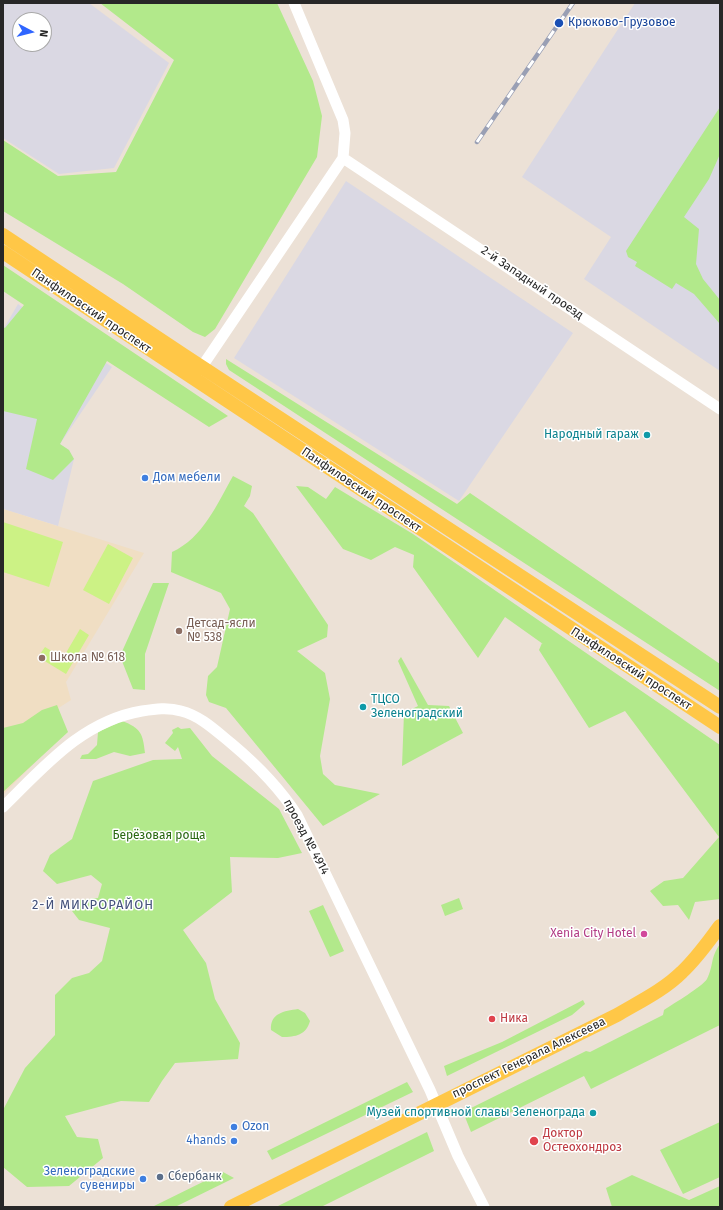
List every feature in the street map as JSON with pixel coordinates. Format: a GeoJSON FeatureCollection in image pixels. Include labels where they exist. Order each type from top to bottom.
{"type":"FeatureCollection","features":[{"type":"Feature","properties":{"kind":"main road","name":"Панфиловский проспект"},"geometry":{"type":"LineString","coordinates":[[3,235],[198,373],[720,727]]}},
{"type":"Feature","properties":{"kind":"main road","name":"Панфиловский проспект"},"geometry":{"type":"LineString","coordinates":[[3,252],[198,373],[720,706]]}},
{"type":"Feature","properties":{"kind":"main road","name":"проспект Генерала Алексеева"},"geometry":{"type":"LineString","coordinates":[[231,1207],[617,1015],[650,996],[681,973],[696,958],[720,926]]}},
{"type":"Feature","properties":{"kind":"street"},"geometry":{"type":"LineString","coordinates":[[198,373],[343,158],[345,133],[343,120],[294,3]]}},
{"type":"Feature","properties":{"kind":"street","name":"2-й Западный проезд"},"geometry":{"type":"LineString","coordinates":[[343,158],[720,409]]}},
{"type":"Feature","properties":{"kind":"street","name":"проезд № 4914"},"geometry":{"type":"LineString","coordinates":[[3,807],[65,746],[88,731],[111,720],[130,713],[168,708],[196,716],[211,726],[277,786],[297,815],[436,1104],[458,1156],[484,1207]]}},
{"type":"Feature","properties":{"kind":"shaded area"},"geometry":{"type":"Polygon","coordinates":[[[3,3],[89,3],[169,63],[114,168],[59,174],[3,138],[3,3]]]}},
{"type":"Feature","properties":{"kind":"shaded area"},"geometry":{"type":"Polygon","coordinates":[[[635,3],[720,3],[720,371],[584,279],[611,237],[522,177],[635,3]]]}},
{"type":"Feature","properties":{"kind":"shaded area"},"geometry":{"type":"Polygon","coordinates":[[[346,181],[573,333],[459,501],[234,358],[346,181]]]}},
{"type":"Feature","properties":{"kind":"shaded area"},"geometry":{"type":"Polygon","coordinates":[[[18,304],[112,367],[60,444],[69,450],[74,459],[58,526],[3,509],[3,327],[4,328],[18,304]]]}},
{"type":"Feature","properties":{"kind":"shaded area","name":"Школа № 618"},"geometry":{"type":"Polygon","coordinates":[[[3,509],[144,553],[66,682],[71,700],[57,709],[66,731],[3,795],[3,509]]]}},
{"type":"Feature","properties":{"kind":"green space"},"geometry":{"type":"Polygon","coordinates":[[[100,3],[277,3],[313,81],[322,116],[317,157],[215,329],[205,337],[193,332],[123,284],[3,211],[3,140],[58,176],[116,172],[174,60],[100,3]]]}},
{"type":"Feature","properties":{"kind":"green space"},"geometry":{"type":"Polygon","coordinates":[[[720,107],[720,154],[709,179],[684,217],[699,229],[696,264],[703,279],[720,300],[720,324],[694,294],[676,283],[672,289],[635,266],[637,262],[628,257],[626,251],[720,107]]]}},
{"type":"Feature","properties":{"kind":"green space"},"geometry":{"type":"Polygon","coordinates":[[[3,265],[228,416],[209,427],[107,361],[60,444],[69,450],[74,459],[53,480],[26,469],[37,419],[3,411],[3,327],[5,328],[24,305],[3,291],[3,265]]]}},
{"type":"Feature","properties":{"kind":"green space"},"geometry":{"type":"Polygon","coordinates":[[[226,359],[457,504],[470,493],[720,664],[720,691],[229,370],[226,364],[226,359]]]}},
{"type":"Feature","properties":{"kind":"green space"},"geometry":{"type":"Polygon","coordinates":[[[233,476],[252,486],[250,496],[244,506],[253,513],[328,625],[327,637],[297,651],[325,673],[330,699],[320,756],[323,774],[335,785],[380,794],[323,826],[226,708],[209,702],[206,695],[208,676],[217,667],[230,609],[221,593],[171,572],[172,552],[183,546],[201,529],[215,509],[233,476]]]}},
{"type":"Feature","properties":{"kind":"green space"},"geometry":{"type":"Polygon","coordinates":[[[296,486],[308,487],[326,499],[335,487],[413,534],[720,745],[720,899],[695,902],[689,920],[678,905],[663,906],[650,891],[664,881],[683,878],[719,837],[625,711],[589,728],[539,650],[542,643],[505,617],[478,658],[413,567],[414,555],[395,547],[371,560],[343,549],[296,486]]]}},
{"type":"Feature","properties":{"kind":"green space"},"geometry":{"type":"Polygon","coordinates":[[[3,522],[63,542],[49,587],[3,572],[3,522]]]}},
{"type":"Feature","properties":{"kind":"green space"},"geometry":{"type":"Polygon","coordinates":[[[108,544],[133,558],[109,604],[83,590],[108,544]]]}},
{"type":"Feature","properties":{"kind":"green space"},"geometry":{"type":"Polygon","coordinates":[[[153,583],[169,583],[145,654],[145,690],[133,689],[120,656],[153,583]]]}},
{"type":"Feature","properties":{"kind":"green space"},"geometry":{"type":"Polygon","coordinates":[[[80,629],[89,635],[66,674],[38,657],[45,647],[63,658],[80,629]]]}},
{"type":"Feature","properties":{"kind":"green space"},"geometry":{"type":"Polygon","coordinates":[[[401,657],[428,705],[449,706],[463,733],[402,766],[404,713],[418,706],[398,661],[401,657]]]}},
{"type":"Feature","properties":{"kind":"green space"},"geometry":{"type":"Polygon","coordinates":[[[57,705],[68,732],[3,792],[3,728],[23,723],[42,710],[57,705]]]}},
{"type":"Feature","properties":{"kind":"green space"},"geometry":{"type":"Polygon","coordinates":[[[122,721],[133,726],[140,732],[145,753],[130,756],[114,752],[96,759],[80,759],[82,755],[88,754],[97,745],[98,732],[122,721]]]}},
{"type":"Feature","properties":{"kind":"green space","name":"Берёзовая роща"},"geometry":{"type":"Polygon","coordinates":[[[178,727],[181,729],[190,728],[212,756],[279,809],[302,853],[278,858],[230,857],[232,892],[183,930],[206,963],[215,999],[240,1043],[238,1059],[175,1063],[149,1102],[121,1101],[65,1116],[77,1137],[98,1139],[103,1158],[69,1186],[27,1187],[3,1167],[3,1110],[25,1068],[55,1035],[55,995],[72,978],[89,973],[102,961],[110,928],[79,920],[72,911],[80,900],[98,898],[102,884],[91,875],[57,884],[43,871],[50,855],[72,839],[93,781],[153,760],[182,759],[178,747],[175,751],[165,743],[173,733],[172,730],[178,727]]]}},
{"type":"Feature","properties":{"kind":"green space"},"geometry":{"type":"Polygon","coordinates":[[[459,898],[463,909],[445,916],[441,905],[459,898]]]}},
{"type":"Feature","properties":{"kind":"green space"},"geometry":{"type":"Polygon","coordinates":[[[323,905],[344,951],[330,957],[309,911],[323,905]]]}},
{"type":"Feature","properties":{"kind":"green space"},"geometry":{"type":"Polygon","coordinates":[[[720,944],[720,1025],[591,1089],[584,1076],[471,1132],[463,1112],[586,1051],[590,1052],[663,1015],[664,1010],[694,990],[707,979],[711,970],[713,958],[720,944]]]}},
{"type":"Feature","properties":{"kind":"green space"},"geometry":{"type":"Polygon","coordinates":[[[583,1000],[585,1004],[572,1015],[447,1076],[444,1066],[502,1042],[583,1000]]]}},
{"type":"Feature","properties":{"kind":"green space"},"geometry":{"type":"Polygon","coordinates":[[[298,1009],[305,1013],[310,1021],[303,1032],[296,1036],[282,1037],[271,1030],[271,1024],[275,1016],[283,1012],[298,1009]]]}},
{"type":"Feature","properties":{"kind":"green space"},"geometry":{"type":"Polygon","coordinates":[[[407,1082],[413,1092],[272,1160],[267,1151],[407,1082]]]}},
{"type":"Feature","properties":{"kind":"green space"},"geometry":{"type":"Polygon","coordinates":[[[720,1122],[720,1177],[683,1194],[660,1150],[720,1122]]]}},
{"type":"Feature","properties":{"kind":"green space"},"geometry":{"type":"Polygon","coordinates":[[[427,1132],[434,1151],[321,1207],[276,1207],[427,1132]]]}},
{"type":"Feature","properties":{"kind":"green space"},"geometry":{"type":"Polygon","coordinates":[[[223,1172],[234,1178],[175,1207],[152,1207],[223,1172]]]}},
{"type":"Feature","properties":{"kind":"green space"},"geometry":{"type":"Polygon","coordinates":[[[632,1175],[689,1200],[720,1186],[720,1207],[612,1207],[606,1188],[632,1175]]]}},
{"type":"Feature","properties":{"kind":"railway"},"geometry":{"type":"LineString","coordinates":[[477,142],[573,3]]}},
{"type":"Feature","properties":{"kind":"place","name":"Крюково-Грузовое"},"geometry":{"type":"Point","coordinates":[559,23]}},
{"type":"Feature","properties":{"kind":"place","name":"Народный гараж"},"geometry":{"type":"Point","coordinates":[647,435]}},
{"type":"Feature","properties":{"kind":"place","name":"Дом мебели"},"geometry":{"type":"Point","coordinates":[145,478]}},
{"type":"Feature","properties":{"kind":"place","name":"Детсад-ясли № 538"},"geometry":{"type":"Point","coordinates":[179,631]}},
{"type":"Feature","properties":{"kind":"place","name":"Школа № 618"},"geometry":{"type":"Point","coordinates":[42,658]}},
{"type":"Feature","properties":{"kind":"place","name":"ТЦСО Зеленоградский"},"geometry":{"type":"Point","coordinates":[363,707]}},
{"type":"Feature","properties":{"kind":"place","name":"Xenia City Hotel"},"geometry":{"type":"Point","coordinates":[644,934]}},
{"type":"Feature","properties":{"kind":"place","name":"Ника"},"geometry":{"type":"Point","coordinates":[492,1019]}},
{"type":"Feature","properties":{"kind":"place","name":"Музей спортивной славы Зеленограда"},"geometry":{"type":"Point","coordinates":[593,1113]}},
{"type":"Feature","properties":{"kind":"place","name":"Ozon"},"geometry":{"type":"Point","coordinates":[234,1127]}},
{"type":"Feature","properties":{"kind":"place","name":"4hands"},"geometry":{"type":"Point","coordinates":[234,1141]}},
{"type":"Feature","properties":{"kind":"place","name":"Доктор Остеохондроз"},"geometry":{"type":"Point","coordinates":[534,1141]}},
{"type":"Feature","properties":{"kind":"place","name":"Сбербанк"},"geometry":{"type":"Point","coordinates":[160,1177]}},
{"type":"Feature","properties":{"kind":"place","name":"Зеленоградские сувениры"},"geometry":{"type":"Point","coordinates":[143,1179]}},
{"type":"Feature","properties":{"kind":"district","name":"2-Й МИКРОРАЙОН"},"geometry":{"type":"Point","coordinates":[93,905]}}]}
